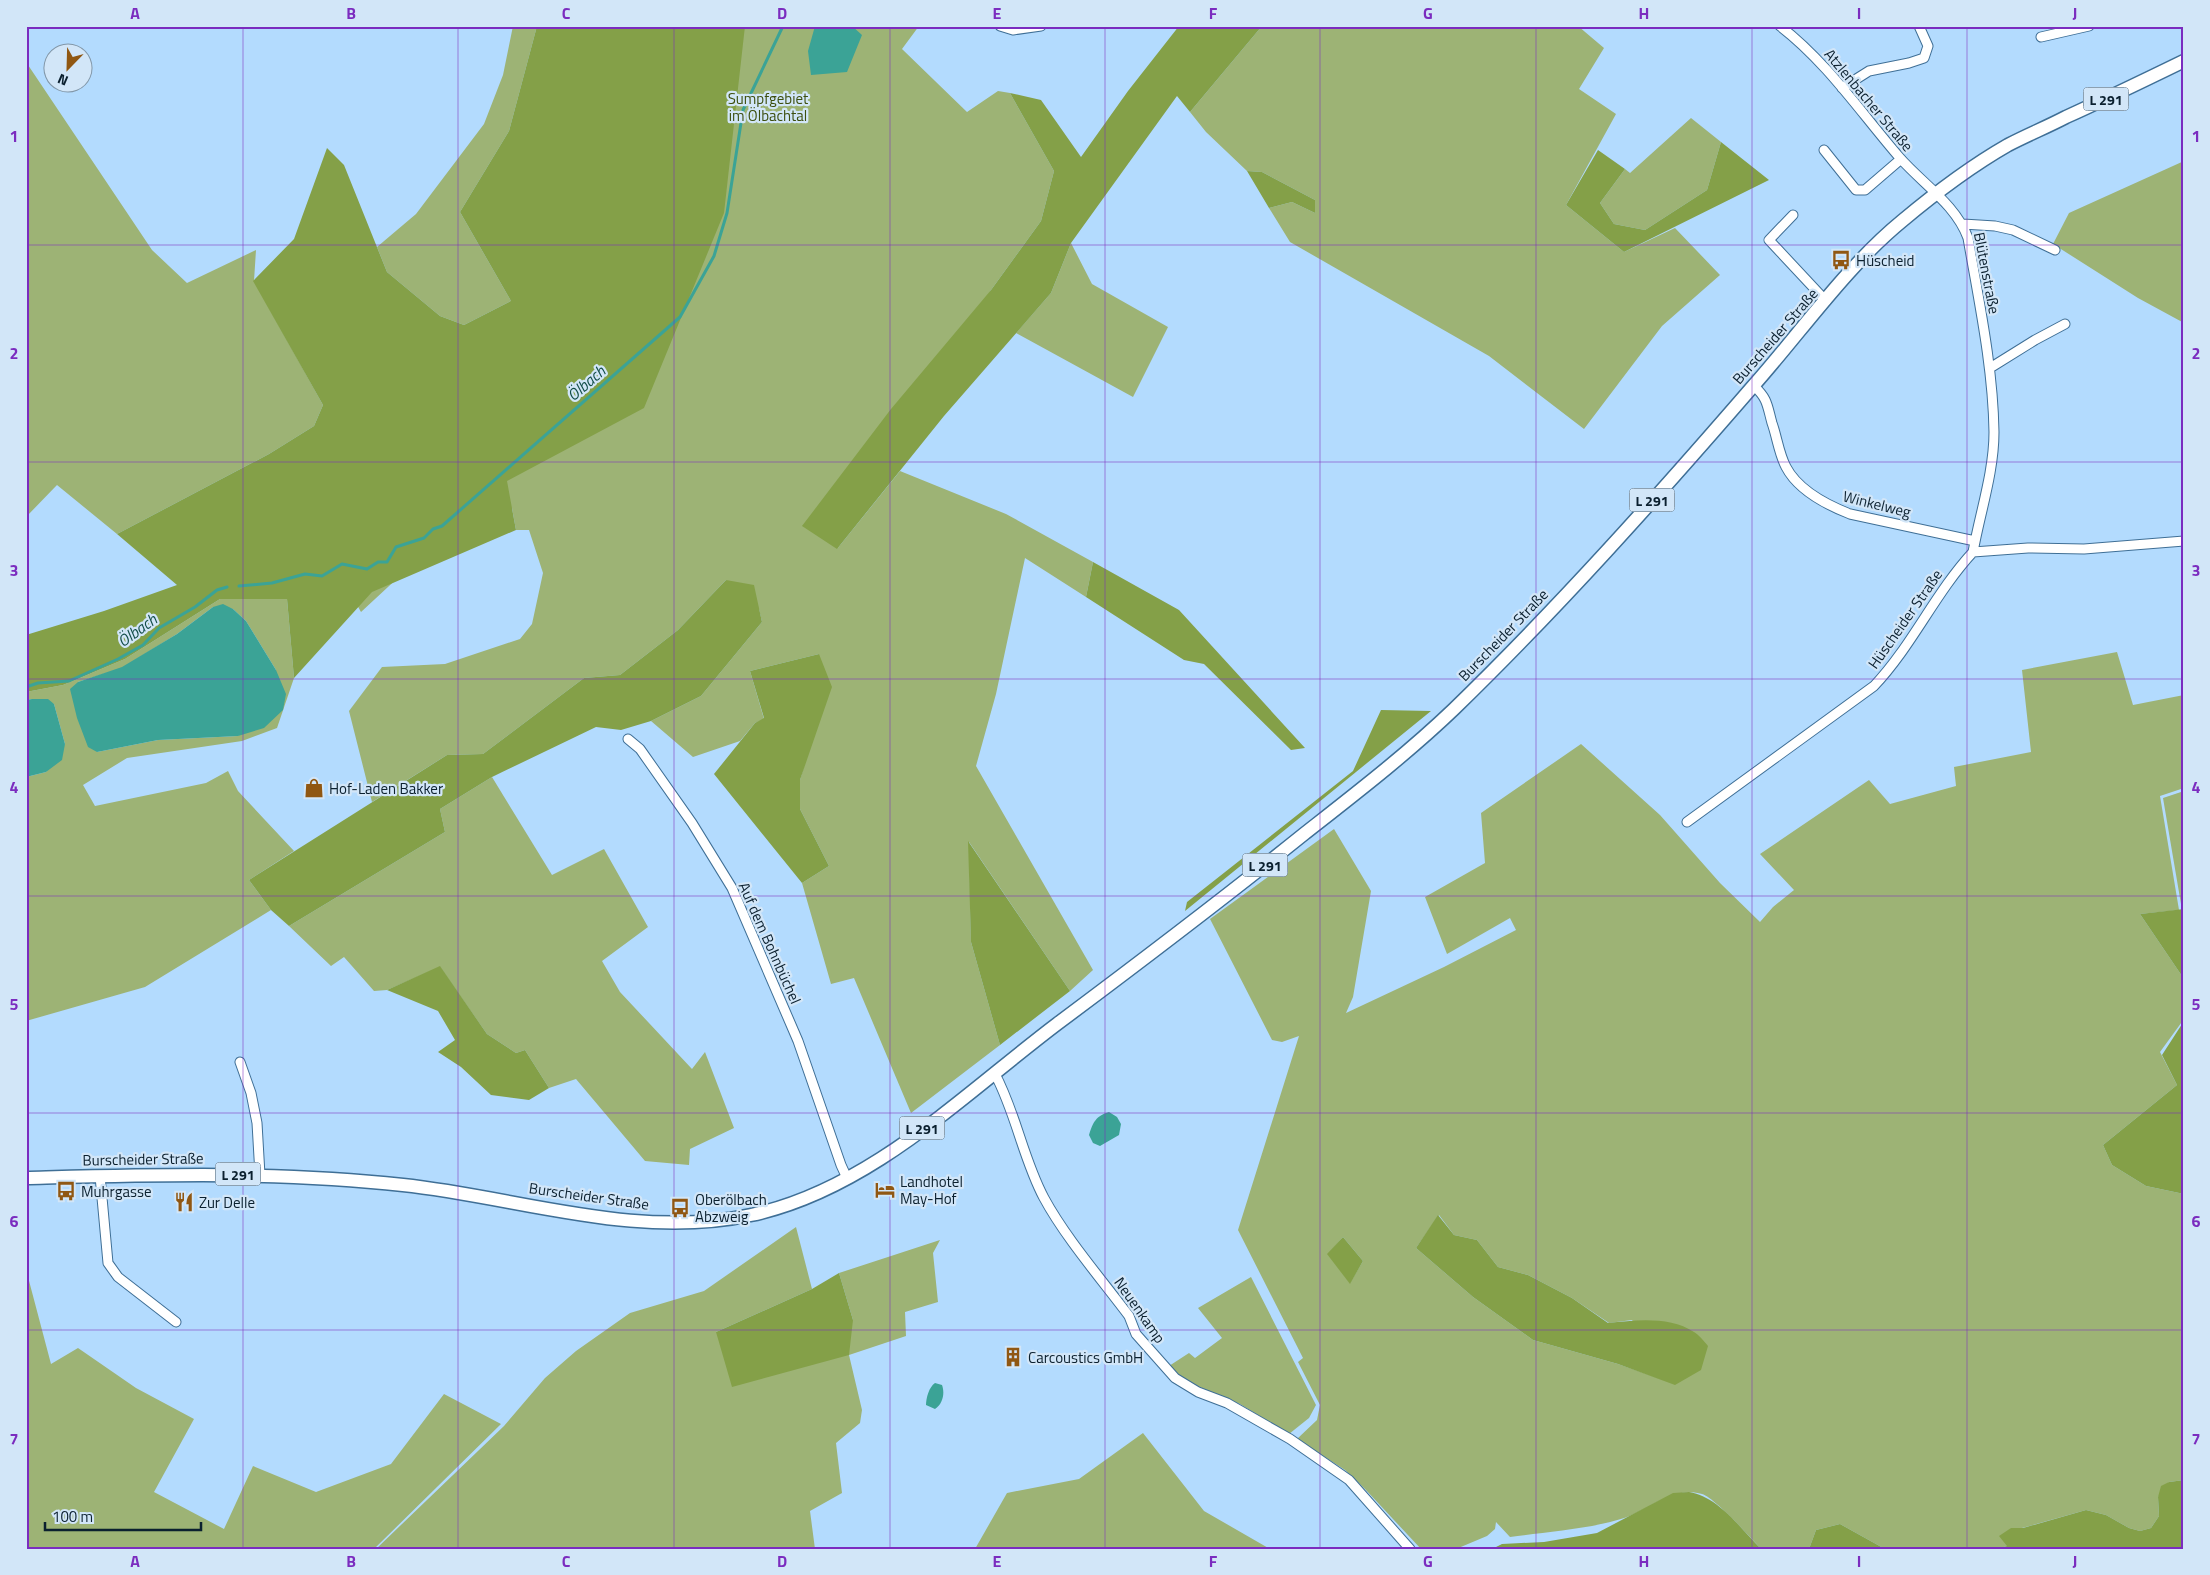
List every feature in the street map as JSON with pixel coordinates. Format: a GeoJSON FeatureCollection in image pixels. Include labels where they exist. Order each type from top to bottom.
{"type":"FeatureCollection","features":[{"type":"Feature","properties":{"kind":"main road","name":"Burscheider Straße"},"geometry":{"type":"LineString","coordinates":[[26,1178],[151,1174],[260,1174],[410,1185],[603,1218],[640,1222],[681,1222],[730,1219],[758,1213],[794,1202],[848,1178],[897,1148],[995,1074],[1356,793],[1452,711],[1541,622],[1754,386],[1862,259],[1891,231],[1936,194],[2004,147],[2184,61]]}},
{"type":"Feature","properties":{"kind":"street"},"geometry":{"type":"LineString","coordinates":[[1000,26],[1013,30],[1041,26]]}},
{"type":"Feature","properties":{"kind":"street","name":"Atzlenbacher Straße"},"geometry":{"type":"LineString","coordinates":[[1780,26],[1810,52],[1901,160],[1936,194]]}},
{"type":"Feature","properties":{"kind":"street"},"geometry":{"type":"LineString","coordinates":[[1842,88],[1869,71],[1909,64],[1924,58],[1928,46],[1920,26]]}},
{"type":"Feature","properties":{"kind":"street"},"geometry":{"type":"LineString","coordinates":[[2041,37],[2089,26]]}},
{"type":"Feature","properties":{"kind":"street"},"geometry":{"type":"LineString","coordinates":[[1824,150],[1856,190],[1865,190],[1901,160]]}},
{"type":"Feature","properties":{"kind":"street","name":"Blütenstraße"},"geometry":{"type":"LineString","coordinates":[[1936,194],[1963,224],[1968,238],[1990,368],[1994,433],[1990,467],[1974,552]]}},
{"type":"Feature","properties":{"kind":"street"},"geometry":{"type":"LineString","coordinates":[[1793,215],[1769,240],[1826,302]]}},
{"type":"Feature","properties":{"kind":"street"},"geometry":{"type":"LineString","coordinates":[[1963,224],[1995,226],[2013,230],[2054,250]]}},
{"type":"Feature","properties":{"kind":"street"},"geometry":{"type":"LineString","coordinates":[[1990,368],[2065,324]]}},
{"type":"Feature","properties":{"kind":"street","name":"Winkelweg"},"geometry":{"type":"LineString","coordinates":[[1754,386],[1764,396],[1785,467],[1796,481],[1815,496],[1833,507],[1850,514],[1975,541]]}},
{"type":"Feature","properties":{"kind":"street"},"geometry":{"type":"LineString","coordinates":[[1974,552],[2028,548],[2084,549],[2184,541]]}},
{"type":"Feature","properties":{"kind":"street","name":"Hüscheider Straße"},"geometry":{"type":"LineString","coordinates":[[1687,822],[1874,686],[1892,666],[1954,574],[1974,552]]}},
{"type":"Feature","properties":{"kind":"street","name":"Auf dem Bohnbüchel"},"geometry":{"type":"LineString","coordinates":[[628,739],[640,749],[692,823],[732,888],[798,1041],[840,1165],[848,1178]]}},
{"type":"Feature","properties":{"kind":"street"},"geometry":{"type":"LineString","coordinates":[[240,1062],[251,1094],[257,1123],[260,1174]]}},
{"type":"Feature","properties":{"kind":"street","name":"Neuenkamp"},"geometry":{"type":"LineString","coordinates":[[995,1074],[1004,1090],[1018,1137],[1044,1199],[1129,1316],[1136,1334],[1174,1378],[1198,1392],[1227,1403],[1282,1435],[1350,1480],[1410,1549]]}},
{"type":"Feature","properties":{"kind":"street"},"geometry":{"type":"LineString","coordinates":[[100,1176],[108,1263],[118,1277],[176,1322]]}},
{"type":"Feature","properties":{"kind":"green space"},"geometry":{"type":"Polygon","coordinates":[[[513,26],[537,26],[509,131],[460,212],[511,301],[464,325],[440,316],[387,272],[377,247],[416,214],[484,124],[503,75],[513,26]]]}},
{"type":"Feature","properties":{"kind":"green space","name":"Sumpfgebiet im Ölbachtal"},"geometry":{"type":"Polygon","coordinates":[[[698,26],[919,26],[902,49],[967,112],[998,91],[1010,93],[1054,171],[1041,221],[991,290],[837,549],[900,471],[1006,514],[1093,562],[1086,597],[1025,558],[996,694],[976,766],[1093,970],[1070,991],[969,842],[971,942],[1000,1045],[911,1113],[854,978],[831,984],[802,883],[829,866],[800,809],[800,780],[809,750],[819,654],[750,671],[764,719],[755,723],[740,741],[693,757],[651,721],[701,696],[762,622],[759,609],[726,580],[678,630],[620,675],[584,678],[483,754],[447,755],[372,802],[349,711],[382,667],[445,664],[520,639],[532,624],[543,573],[529,530],[516,530],[512,508],[402,574],[361,612],[306,515],[391,477],[698,26]]]}},
{"type":"Feature","properties":{"kind":"green space"},"geometry":{"type":"Polygon","coordinates":[[[1262,26],[1578,26],[1604,48],[1579,89],[1616,114],[1566,205],[1624,252],[1675,228],[1720,275],[1662,326],[1584,429],[1489,356],[1290,242],[1269,208],[1292,202],[1315,213],[1315,200],[1262,172],[1247,171],[1206,132],[1190,112],[1262,26]]]}},
{"type":"Feature","properties":{"kind":"green space"},"geometry":{"type":"Polygon","coordinates":[[[26,62],[42,86],[42,92],[46,92],[152,250],[187,283],[256,250],[254,281],[323,405],[314,426],[269,454],[117,534],[57,485],[26,517],[26,62]]]}},
{"type":"Feature","properties":{"kind":"green space"},"geometry":{"type":"Polygon","coordinates":[[[1691,118],[1721,142],[1707,190],[1645,230],[1614,224],[1600,203],[1625,169],[1630,173],[1691,118]]]}},
{"type":"Feature","properties":{"kind":"green space"},"geometry":{"type":"Polygon","coordinates":[[[2184,161],[2184,323],[2138,298],[2053,244],[2069,213],[2184,161]]]}},
{"type":"Feature","properties":{"kind":"green space"},"geometry":{"type":"Polygon","coordinates":[[[1071,243],[1092,284],[1168,327],[1133,397],[1016,333],[1051,293],[1071,243]]]}},
{"type":"Feature","properties":{"kind":"green space"},"geometry":{"type":"Polygon","coordinates":[[[220,599],[287,599],[294,678],[277,728],[242,741],[127,758],[83,785],[95,806],[206,783],[228,771],[238,791],[294,851],[249,880],[271,910],[145,987],[26,1021],[26,777],[46,772],[65,744],[54,704],[32,699],[26,700],[26,692],[63,685],[125,659],[220,599]],[[213,607],[177,634],[122,668],[78,682],[97,752],[158,740],[238,736],[276,670],[246,621],[233,609],[213,607]]]}},
{"type":"Feature","properties":{"kind":"green space"},"geometry":{"type":"Polygon","coordinates":[[[2117,652],[2133,705],[2184,695],[2184,788],[2160,796],[2179,910],[2140,914],[2184,979],[2184,1019],[2160,1052],[2177,1085],[2103,1145],[2112,1165],[2146,1186],[2184,1194],[2184,1480],[2169,1482],[2158,1497],[2159,1516],[2151,1528],[2140,1531],[2129,1528],[2106,1515],[2086,1510],[2022,1528],[2011,1528],[2007,1546],[1996,1549],[1885,1549],[1840,1524],[1816,1530],[1809,1549],[1761,1549],[1708,1497],[1693,1492],[1675,1495],[1634,1514],[1607,1523],[1510,1537],[1496,1522],[1495,1529],[1487,1536],[1456,1549],[1421,1549],[1345,1470],[1297,1439],[1317,1420],[1320,1405],[1298,1362],[1303,1358],[1238,1230],[1299,1036],[1282,1042],[1272,1040],[1210,919],[1334,829],[1371,891],[1353,997],[1346,1013],[1444,967],[1516,930],[1510,918],[1447,954],[1425,897],[1485,863],[1481,813],[1581,744],[1660,815],[1720,883],[1760,922],[1773,907],[1794,890],[1760,854],[1869,780],[1890,804],[1956,786],[1954,767],[2031,752],[2022,670],[2117,652]],[[1439,1215],[1416,1248],[1473,1297],[1533,1340],[1618,1364],[1675,1384],[1632,1320],[1609,1323],[1572,1298],[1528,1275],[1498,1267],[1477,1240],[1454,1235],[1439,1215]],[[1343,1237],[1328,1254],[1350,1283],[1363,1261],[1343,1237]]]}},
{"type":"Feature","properties":{"kind":"green space"},"geometry":{"type":"Polygon","coordinates":[[[492,777],[552,875],[604,849],[648,927],[602,961],[620,992],[692,1069],[705,1052],[734,1128],[690,1149],[689,1165],[645,1161],[576,1079],[549,1088],[525,1050],[516,1053],[487,1034],[440,967],[387,990],[374,991],[344,957],[331,966],[289,926],[445,832],[440,809],[492,777]]]}},
{"type":"Feature","properties":{"kind":"green space"},"geometry":{"type":"Polygon","coordinates":[[[2184,791],[2184,910],[2182,910],[2163,798],[2184,791]]]}},
{"type":"Feature","properties":{"kind":"green space"},"geometry":{"type":"Polygon","coordinates":[[[796,1227],[812,1289],[716,1332],[853,1320],[839,1273],[940,1240],[933,1253],[938,1302],[905,1312],[906,1336],[849,1355],[862,1410],[860,1423],[836,1443],[842,1493],[810,1511],[815,1549],[376,1549],[504,1426],[545,1378],[576,1351],[630,1313],[704,1291],[796,1227]]]}},
{"type":"Feature","properties":{"kind":"green space"},"geometry":{"type":"Polygon","coordinates":[[[26,1277],[28,1277],[51,1364],[78,1348],[136,1388],[194,1419],[154,1492],[224,1529],[253,1466],[316,1492],[391,1464],[444,1394],[501,1424],[374,1549],[26,1549],[26,1277]]]}},
{"type":"Feature","properties":{"kind":"green space"},"geometry":{"type":"Polygon","coordinates":[[[1251,1277],[1316,1405],[1309,1418],[1289,1434],[1240,1404],[1183,1380],[1169,1366],[1189,1353],[1195,1358],[1222,1338],[1198,1308],[1251,1277]]]}},
{"type":"Feature","properties":{"kind":"green space"},"geometry":{"type":"Polygon","coordinates":[[[1143,1433],[1204,1511],[1270,1549],[975,1549],[1007,1493],[1079,1479],[1143,1433]]]}},
{"type":"Feature","properties":{"kind":"shaded area"},"geometry":{"type":"Polygon","coordinates":[[[537,26],[745,26],[724,213],[644,408],[507,481],[516,530],[372,592],[294,678],[287,599],[220,599],[125,659],[63,685],[26,692],[26,635],[104,611],[177,585],[117,534],[269,454],[314,426],[323,405],[253,281],[294,239],[327,148],[344,165],[387,272],[440,316],[464,325],[511,301],[460,212],[509,131],[537,26]]]}},
{"type":"Feature","properties":{"kind":"shaded area"},"geometry":{"type":"Polygon","coordinates":[[[815,26],[852,26],[862,35],[847,72],[811,75],[808,51],[815,26]]]}},
{"type":"Feature","properties":{"kind":"shaded area"},"geometry":{"type":"Polygon","coordinates":[[[1179,26],[1262,26],[1190,112],[1177,96],[1071,243],[1051,293],[944,416],[837,549],[802,526],[891,409],[991,290],[1041,221],[1054,171],[1010,93],[1041,100],[1081,157],[1128,91],[1179,26]]]}},
{"type":"Feature","properties":{"kind":"shaded area"},"geometry":{"type":"Polygon","coordinates":[[[1721,142],[1769,180],[1624,252],[1566,205],[1598,150],[1625,169],[1600,203],[1614,224],[1645,230],[1707,190],[1721,142]]]}},
{"type":"Feature","properties":{"kind":"shaded area"},"geometry":{"type":"Polygon","coordinates":[[[1247,171],[1262,172],[1315,200],[1315,213],[1292,202],[1269,208],[1247,171]]]}},
{"type":"Feature","properties":{"kind":"shaded area"},"geometry":{"type":"Polygon","coordinates":[[[1093,562],[1179,610],[1305,748],[1291,750],[1204,664],[1184,660],[1086,597],[1093,562]]]}},
{"type":"Feature","properties":{"kind":"shaded area"},"geometry":{"type":"Polygon","coordinates":[[[726,580],[754,585],[762,622],[701,696],[651,721],[621,730],[596,727],[492,777],[440,809],[445,832],[289,926],[271,910],[249,880],[447,755],[483,754],[584,678],[620,675],[678,630],[726,580]]]}},
{"type":"Feature","properties":{"kind":"shaded area"},"geometry":{"type":"Polygon","coordinates":[[[223,604],[233,609],[246,621],[276,670],[286,694],[283,710],[264,728],[238,736],[158,740],[97,752],[88,747],[77,718],[70,689],[78,682],[122,667],[177,634],[213,607],[223,604]]]}},
{"type":"Feature","properties":{"kind":"shaded area"},"geometry":{"type":"Polygon","coordinates":[[[819,654],[832,687],[800,780],[800,809],[829,866],[802,883],[714,774],[755,723],[764,718],[750,671],[819,654]]]}},
{"type":"Feature","properties":{"kind":"shaded area"},"geometry":{"type":"Polygon","coordinates":[[[48,699],[54,704],[65,744],[62,760],[46,772],[26,777],[26,700],[48,699]]]}},
{"type":"Feature","properties":{"kind":"shaded area"},"geometry":{"type":"Polygon","coordinates":[[[1381,710],[1431,711],[1185,911],[1187,902],[1353,771],[1381,710]]]}},
{"type":"Feature","properties":{"kind":"shaded area"},"geometry":{"type":"Polygon","coordinates":[[[968,841],[1070,991],[1000,1045],[971,942],[968,841]]]}},
{"type":"Feature","properties":{"kind":"shaded area"},"geometry":{"type":"Polygon","coordinates":[[[2184,909],[2184,979],[2140,914],[2184,909]]]}},
{"type":"Feature","properties":{"kind":"shaded area"},"geometry":{"type":"Polygon","coordinates":[[[440,966],[487,1034],[516,1053],[525,1050],[549,1088],[529,1100],[491,1095],[461,1067],[438,1052],[455,1040],[438,1011],[387,990],[440,966]]]}},
{"type":"Feature","properties":{"kind":"shaded area"},"geometry":{"type":"Polygon","coordinates":[[[2184,1021],[2184,1194],[2146,1186],[2112,1165],[2103,1145],[2177,1085],[2162,1055],[2184,1021]]]}},
{"type":"Feature","properties":{"kind":"shaded area"},"geometry":{"type":"Polygon","coordinates":[[[1109,1112],[1117,1117],[1121,1124],[1119,1135],[1100,1146],[1093,1143],[1089,1135],[1096,1120],[1101,1115],[1109,1112]]]}},
{"type":"Feature","properties":{"kind":"shaded area"},"geometry":{"type":"Polygon","coordinates":[[[1438,1215],[1454,1235],[1477,1240],[1498,1267],[1528,1275],[1572,1298],[1608,1323],[1641,1320],[1664,1321],[1685,1327],[1694,1332],[1708,1346],[1701,1370],[1675,1385],[1618,1364],[1533,1340],[1473,1297],[1416,1248],[1438,1215]]]}},
{"type":"Feature","properties":{"kind":"shaded area"},"geometry":{"type":"Polygon","coordinates":[[[1343,1237],[1363,1261],[1350,1284],[1327,1254],[1343,1237]]]}},
{"type":"Feature","properties":{"kind":"shaded area"},"geometry":{"type":"Polygon","coordinates":[[[839,1273],[853,1320],[849,1355],[732,1387],[716,1332],[812,1289],[839,1273]]]}},
{"type":"Feature","properties":{"kind":"shaded area"},"geometry":{"type":"Polygon","coordinates":[[[935,1383],[942,1385],[943,1398],[935,1409],[926,1405],[928,1393],[935,1383]]]}},
{"type":"Feature","properties":{"kind":"shaded area"},"geometry":{"type":"Polygon","coordinates":[[[2184,1480],[2184,1549],[1996,1549],[2007,1546],[1999,1536],[2011,1528],[2023,1528],[2086,1510],[2106,1515],[2129,1528],[2140,1531],[2151,1528],[2159,1516],[2158,1497],[2161,1486],[2169,1482],[2184,1480]]]}},
{"type":"Feature","properties":{"kind":"shaded area"},"geometry":{"type":"Polygon","coordinates":[[[1689,1492],[1710,1500],[1719,1507],[1761,1549],[1492,1549],[1502,1544],[1544,1542],[1597,1533],[1673,1493],[1689,1492]]]}},
{"type":"Feature","properties":{"kind":"shaded area"},"geometry":{"type":"Polygon","coordinates":[[[1840,1524],[1885,1549],[1809,1549],[1816,1530],[1840,1524]]]}},
{"type":"Feature","properties":{"kind":"waterway","name":"Ölbach"},"geometry":{"type":"LineString","coordinates":[[239,586],[272,583],[305,574],[322,576],[342,564],[367,569],[378,562],[387,562],[396,547],[424,538],[433,529],[442,526],[680,317],[714,256],[727,213],[743,110],[783,26]]}},
{"type":"Feature","properties":{"kind":"waterway","name":"Ölbach"},"geometry":{"type":"LineString","coordinates":[[26,687],[38,683],[69,681],[118,659],[143,645],[159,628],[195,607],[217,590],[227,587]]}},
{"type":"Feature","properties":{"kind":"place","name":"Hüscheid"},"geometry":{"type":"Point","coordinates":[1841,260]}},
{"type":"Feature","properties":{"kind":"place","name":"Hof-Laden Bakker"},"geometry":{"type":"Point","coordinates":[314,788]}},
{"type":"Feature","properties":{"kind":"place","name":"Landhotel May-Hof"},"geometry":{"type":"Point","coordinates":[885,1190]}},
{"type":"Feature","properties":{"kind":"place","name":"Muhrgasse"},"geometry":{"type":"Point","coordinates":[66,1191]}},
{"type":"Feature","properties":{"kind":"place","name":"Zur Delle"},"geometry":{"type":"Point","coordinates":[184,1202]}},
{"type":"Feature","properties":{"kind":"place","name":"Oberölbach Abzweig"},"geometry":{"type":"Point","coordinates":[680,1208]}},
{"type":"Feature","properties":{"kind":"place","name":"Carcoustics GmbH"},"geometry":{"type":"Point","coordinates":[1013,1357]}}]}
